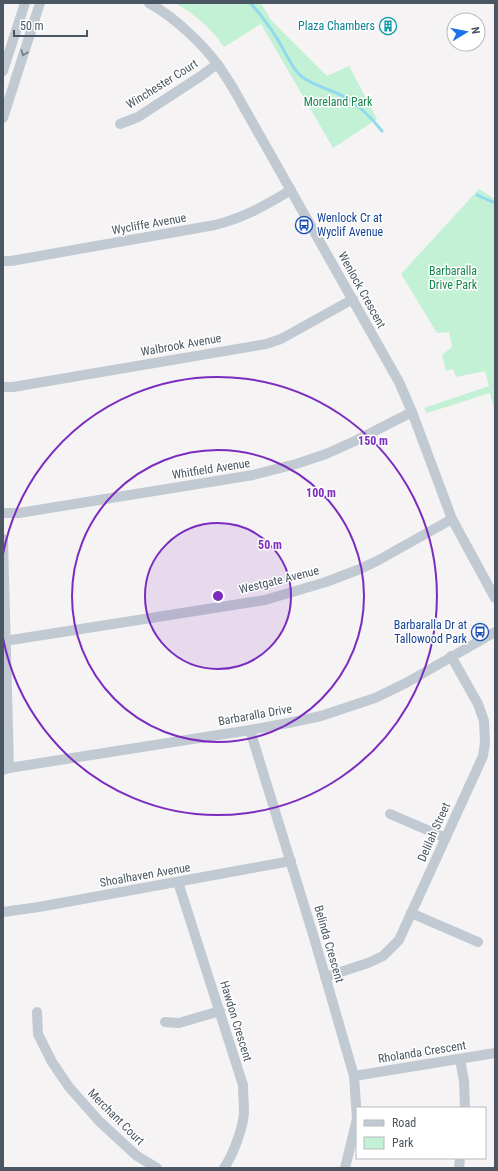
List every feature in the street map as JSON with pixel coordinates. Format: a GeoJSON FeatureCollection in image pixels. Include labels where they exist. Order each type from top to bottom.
{"type":"FeatureCollection","features":[{"type":"Feature","properties":{"kind":"street"},"geometry":{"type":"LineString","coordinates":[[3,71],[25,3]]}},
{"type":"Feature","properties":{"kind":"street"},"geometry":{"type":"LineString","coordinates":[[3,117],[40,3]]}},
{"type":"Feature","properties":{"kind":"street","name":"Wenlock Crescent"},"geometry":{"type":"LineString","coordinates":[[149,3],[174,20],[198,42],[217,64],[233,88],[399,382],[412,412],[452,519],[495,598]]}},
{"type":"Feature","properties":{"kind":"street","name":"Winchester Court"},"geometry":{"type":"LineString","coordinates":[[120,124],[138,117],[217,64]]}},
{"type":"Feature","properties":{"kind":"street","name":"Wycliffe Avenue"},"geometry":{"type":"LineString","coordinates":[[3,261],[12,261],[215,225],[238,219],[291,190]]}},
{"type":"Feature","properties":{"kind":"street","name":"Walbrook Avenue"},"geometry":{"type":"LineString","coordinates":[[3,387],[13,387],[266,344],[281,339],[353,299]]}},
{"type":"Feature","properties":{"kind":"street","name":"Whitfield Avenue"},"geometry":{"type":"LineString","coordinates":[[3,513],[18,513],[253,475],[296,464],[326,454],[412,412]]}},
{"type":"Feature","properties":{"kind":"street","name":"Westgate Avenue"},"geometry":{"type":"LineString","coordinates":[[5,641],[264,600],[326,582],[360,569],[452,519]]}},
{"type":"Feature","properties":{"kind":"street"},"geometry":{"type":"LineString","coordinates":[[3,539],[6,769]]}},
{"type":"Feature","properties":{"kind":"street","name":"Barbaralla Drive"},"geometry":{"type":"LineString","coordinates":[[6,769],[250,730],[321,716],[375,698],[406,683],[495,632]]}},
{"type":"Feature","properties":{"kind":"street","name":"Delilah Street"},"geometry":{"type":"LineString","coordinates":[[325,977],[368,963],[383,956],[399,940],[483,756],[485,743],[484,721],[478,704],[451,656]]}},
{"type":"Feature","properties":{"kind":"street","name":"Belinda Crescent"},"geometry":{"type":"LineString","coordinates":[[250,730],[291,861],[354,1076],[356,1107]]}},
{"type":"Feature","properties":{"kind":"street"},"geometry":{"type":"LineString","coordinates":[[390,814],[446,838]]}},
{"type":"Feature","properties":{"kind":"street","name":"Shoalhaven Avenue"},"geometry":{"type":"LineString","coordinates":[[3,912],[291,861]]}},
{"type":"Feature","properties":{"kind":"street","name":"Hawdon Crescent"},"geometry":{"type":"LineString","coordinates":[[178,882],[243,1085],[244,1114],[237,1142],[224,1168]]}},
{"type":"Feature","properties":{"kind":"street"},"geometry":{"type":"LineString","coordinates":[[411,913],[478,942]]}},
{"type":"Feature","properties":{"kind":"street"},"geometry":{"type":"LineString","coordinates":[[165,1022],[179,1023],[220,1011]]}},
{"type":"Feature","properties":{"kind":"street","name":"Merchant Court"},"geometry":{"type":"LineString","coordinates":[[38,1012],[38,1034],[52,1062],[69,1087],[99,1121],[137,1156],[157,1168]]}},
{"type":"Feature","properties":{"kind":"street","name":"Rholanda Crescent"},"geometry":{"type":"LineString","coordinates":[[354,1076],[495,1053]]}},
{"type":"Feature","properties":{"kind":"street"},"geometry":{"type":"LineString","coordinates":[[460,1059],[464,1081],[465,1107]]}},
{"type":"Feature","properties":{"kind":"street","name":"Belinda Crescent"},"geometry":{"type":"LineString","coordinates":[[345,1168],[356,1123]]}},
{"type":"Feature","properties":{"kind":"green space","name":"Moreland Park"},"geometry":{"type":"Polygon","coordinates":[[[175,3],[261,3],[271,20],[327,76],[349,66],[377,119],[333,148],[261,24],[224,47],[202,22],[175,3]]]}},
{"type":"Feature","properties":{"kind":"green space","name":"Barbaralla Drive Park"},"geometry":{"type":"Polygon","coordinates":[[[479,189],[495,199],[495,413],[490,393],[427,413],[424,408],[489,386],[485,371],[456,377],[453,369],[446,371],[442,355],[452,347],[449,332],[437,333],[401,274],[479,189]]]}},
{"type":"Feature","properties":{"kind":"waterway"},"geometry":{"type":"LineString","coordinates":[[250,3],[267,24],[294,68],[301,76],[354,103],[374,121],[382,131]]}},
{"type":"Feature","properties":{"kind":"waterway"},"geometry":{"type":"LineString","coordinates":[[477,195],[495,203]]}},
{"type":"Feature","properties":{"kind":"place","name":"Plaza Chambers"},"geometry":{"type":"Point","coordinates":[388,26]}},
{"type":"Feature","properties":{"kind":"place","name":"Wenlock Cr at Wyclif Avenue"},"geometry":{"type":"Point","coordinates":[304,225]}},
{"type":"Feature","properties":{"kind":"place","name":"Barbaralla Dr at Tallowood Park"},"geometry":{"type":"Point","coordinates":[480,632]}}]}
